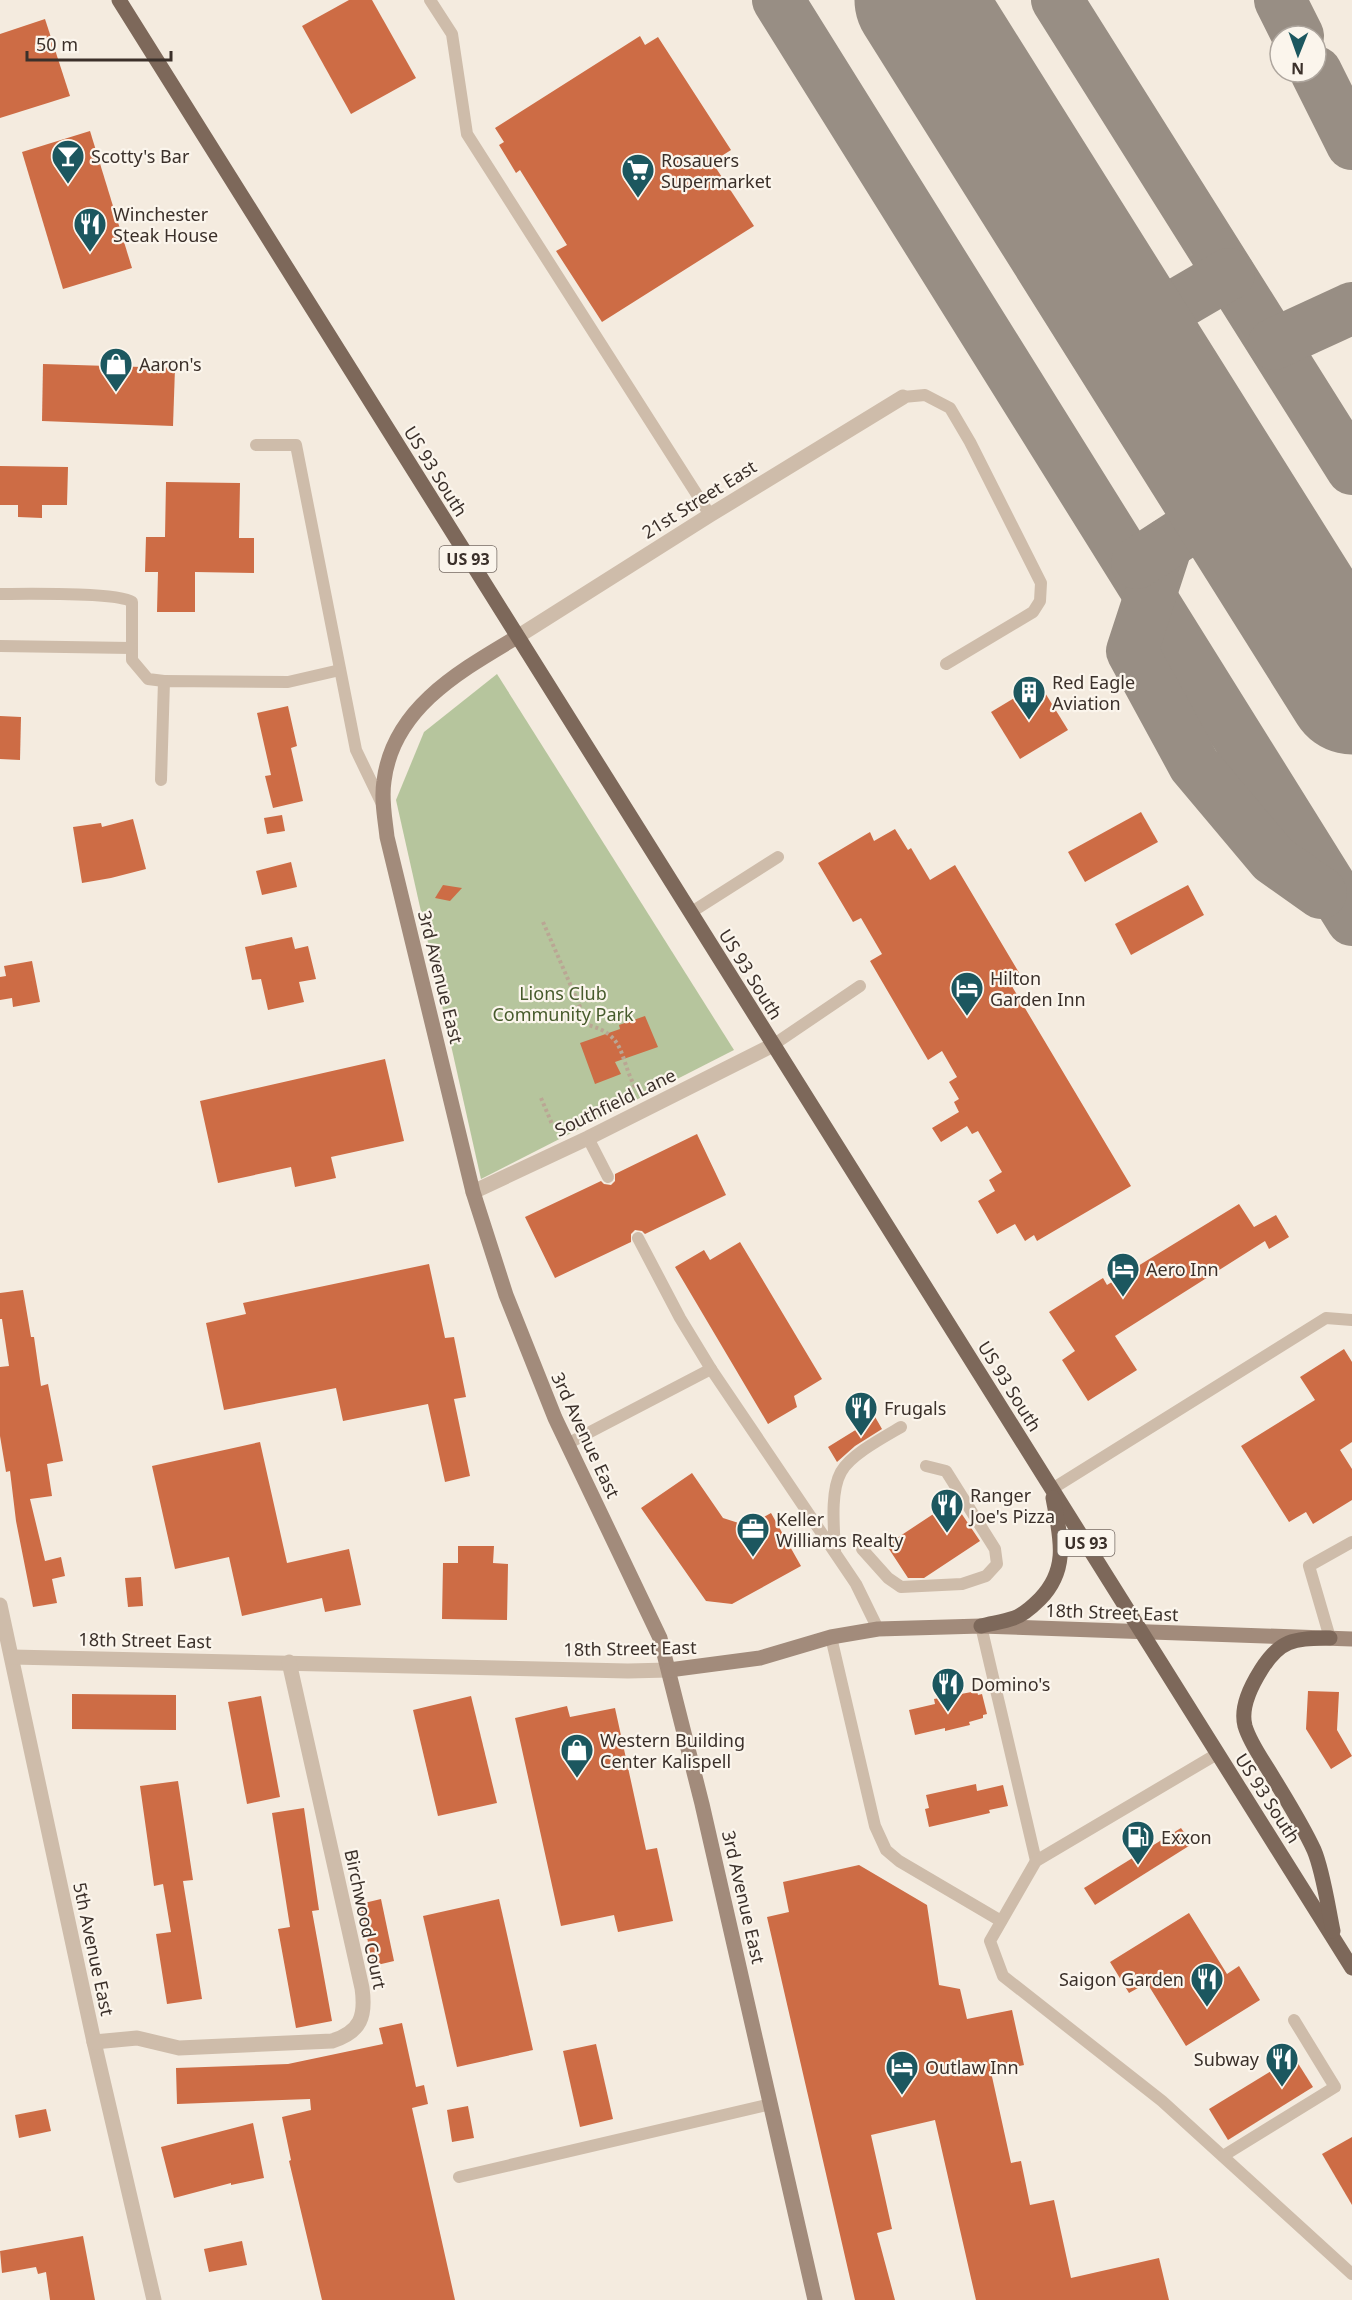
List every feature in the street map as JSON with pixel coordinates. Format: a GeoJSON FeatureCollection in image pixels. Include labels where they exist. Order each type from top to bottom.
{"type":"FeatureCollection","features":[{"type":"Feature","properties":{"kind":"main road","name":"US 93 South"},"geometry":{"type":"LineString","coordinates":[[119,0],[1352,1968]]}},
{"type":"Feature","properties":{"kind":"main road"},"geometry":{"type":"LineString","coordinates":[[981,1626],[1016,1618],[1034,1605],[1051,1588],[1060,1567],[1061,1544],[1052,1489]]}},
{"type":"Feature","properties":{"kind":"main road"},"geometry":{"type":"LineString","coordinates":[[1330,1638],[1299,1639],[1282,1644],[1270,1656],[1250,1689],[1245,1705],[1244,1725],[1255,1749],[1300,1822],[1315,1854],[1336,1942]]}},
{"type":"Feature","properties":{"kind":"street","name":"21st Street East"},"geometry":{"type":"LineString","coordinates":[[517,637],[903,397]]}},
{"type":"Feature","properties":{"kind":"street","name":"3rd Avenue East"},"geometry":{"type":"LineString","coordinates":[[517,637],[461,670],[426,699],[407,721],[393,750],[384,780],[383,805],[389,847],[473,1192],[506,1295],[567,1444],[660,1638],[702,1804],[815,2300]]}},
{"type":"Feature","properties":{"kind":"street","name":"Southfield Lane"},"geometry":{"type":"LineString","coordinates":[[473,1192],[588,1138],[773,1045]]}},
{"type":"Feature","properties":{"kind":"street","name":"5th Avenue East"},"geometry":{"type":"LineString","coordinates":[[0,1605],[94,2042],[154,2300]]}},
{"type":"Feature","properties":{"kind":"street","name":"18th Street East"},"geometry":{"type":"LineString","coordinates":[[12,1657],[669,1671],[760,1658],[831,1638],[878,1629],[981,1626],[1352,1638]]}},
{"type":"Feature","properties":{"kind":"street","name":"Birchwood Court"},"geometry":{"type":"LineString","coordinates":[[94,2042],[137,2038],[178,2048],[332,2041],[348,2036],[358,2024],[364,2006],[362,1988],[289,1662]]}},
{"type":"Feature","properties":{"kind":"lane"},"geometry":{"type":"LineString","coordinates":[[430,0],[452,34],[467,134],[710,515]]}},
{"type":"Feature","properties":{"kind":"lane"},"geometry":{"type":"LineString","coordinates":[[903,397],[925,394],[950,408],[970,442],[1041,584],[1040,601],[1033,612],[946,664]]}},
{"type":"Feature","properties":{"kind":"lane"},"geometry":{"type":"LineString","coordinates":[[256,445],[296,445],[356,750],[383,805]]}},
{"type":"Feature","properties":{"kind":"lane"},"geometry":{"type":"LineString","coordinates":[[0,594],[129,599],[132,602],[132,660],[151,680],[288,682],[340,669]]}},
{"type":"Feature","properties":{"kind":"lane"},"geometry":{"type":"LineString","coordinates":[[0,646],[132,648]]}},
{"type":"Feature","properties":{"kind":"lane"},"geometry":{"type":"LineString","coordinates":[[161,780],[164,681]]}},
{"type":"Feature","properties":{"kind":"lane"},"geometry":{"type":"LineString","coordinates":[[690,913],[778,857]]}},
{"type":"Feature","properties":{"kind":"lane"},"geometry":{"type":"LineString","coordinates":[[773,1045],[860,986]]}},
{"type":"Feature","properties":{"kind":"lane"},"geometry":{"type":"LineString","coordinates":[[588,1138],[608,1177]]}},
{"type":"Feature","properties":{"kind":"lane"},"geometry":{"type":"LineString","coordinates":[[638,1238],[680,1318],[711,1370],[856,1584],[878,1629]]}},
{"type":"Feature","properties":{"kind":"lane"},"geometry":{"type":"LineString","coordinates":[[1052,1489],[1326,1318],[1352,1320]]}},
{"type":"Feature","properties":{"kind":"lane"},"geometry":{"type":"LineString","coordinates":[[567,1444],[711,1370]]}},
{"type":"Feature","properties":{"kind":"lane"},"geometry":{"type":"LineString","coordinates":[[835,1552],[834,1498],[841,1471],[863,1450],[901,1427]]}},
{"type":"Feature","properties":{"kind":"lane"},"geometry":{"type":"LineString","coordinates":[[862,1549],[888,1578],[901,1587],[962,1584],[986,1576],[997,1564],[995,1549],[946,1470],[926,1466]]}},
{"type":"Feature","properties":{"kind":"lane"},"geometry":{"type":"LineString","coordinates":[[1330,1638],[1310,1566],[1352,1542]]}},
{"type":"Feature","properties":{"kind":"lane"},"geometry":{"type":"LineString","coordinates":[[981,1626],[1036,1861]]}},
{"type":"Feature","properties":{"kind":"lane"},"geometry":{"type":"LineString","coordinates":[[831,1638],[874,1826],[885,1850],[899,1861],[1001,1921]]}},
{"type":"Feature","properties":{"kind":"lane"},"geometry":{"type":"LineString","coordinates":[[1216,1754],[1036,1861],[990,1941],[1002,1976],[1162,2101],[1352,2274]]}},
{"type":"Feature","properties":{"kind":"lane"},"geometry":{"type":"LineString","coordinates":[[1223,2156],[1335,2087],[1294,2020]]}},
{"type":"Feature","properties":{"kind":"lane"},"geometry":{"type":"LineString","coordinates":[[459,2177],[771,2104]]}},
{"type":"Feature","properties":{"kind":"path"},"geometry":{"type":"LineString","coordinates":[[543,922],[588,1025],[605,1029],[619,1043],[627,1071],[635,1088]]}},
{"type":"Feature","properties":{"kind":"path"},"geometry":{"type":"LineString","coordinates":[[541,1098],[552,1124]]}},
{"type":"Feature","properties":{"kind":"green space","name":"Lions Club Community Park"},"geometry":{"type":"Polygon","coordinates":[[[497,674],[734,1050],[481,1179],[396,800],[424,732],[497,674]]]}},
{"type":"Feature","properties":{"kind":"building"},"geometry":{"type":"Polygon","coordinates":[[[349,0],[372,0],[416,78],[351,114],[302,26],[349,0]]]}},
{"type":"Feature","properties":{"kind":"building"},"geometry":{"type":"Polygon","coordinates":[[[45,19],[70,96],[0,118],[0,34],[45,19]]]}},
{"type":"Feature","properties":{"kind":"building","name":"Rosauers Supermarket"},"geometry":{"type":"Polygon","coordinates":[[[640,36],[645,45],[658,37],[731,150],[712,162],[754,226],[602,322],[556,251],[567,245],[520,170],[516,173],[499,145],[504,142],[495,128],[640,36]]]}},
{"type":"Feature","properties":{"kind":"building"},"geometry":{"type":"Polygon","coordinates":[[[90,131],[132,268],[63,289],[22,152],[90,131]]]}},
{"type":"Feature","properties":{"kind":"building"},"geometry":{"type":"Polygon","coordinates":[[[43,364],[175,368],[173,426],[42,421],[43,364]]]}},
{"type":"Feature","properties":{"kind":"building"},"geometry":{"type":"Polygon","coordinates":[[[0,466],[68,467],[67,505],[42,505],[42,518],[18,517],[18,505],[0,505],[0,466]]]}},
{"type":"Feature","properties":{"kind":"building"},"geometry":{"type":"Polygon","coordinates":[[[166,482],[240,483],[239,538],[254,538],[254,573],[195,572],[195,612],[157,612],[158,572],[145,572],[146,537],[165,537],[166,482]]]}},
{"type":"Feature","properties":{"kind":"building","name":"Red Eagle Aviation"},"geometry":{"type":"Polygon","coordinates":[[[1039,683],[1068,730],[1020,759],[991,712],[1039,683]]]}},
{"type":"Feature","properties":{"kind":"building"},"geometry":{"type":"Polygon","coordinates":[[[288,706],[297,746],[291,748],[303,801],[273,808],[265,776],[271,775],[257,713],[288,706]]]}},
{"type":"Feature","properties":{"kind":"building"},"geometry":{"type":"Polygon","coordinates":[[[0,716],[21,717],[20,760],[0,759],[0,716]]]}},
{"type":"Feature","properties":{"kind":"building"},"geometry":{"type":"Polygon","coordinates":[[[1141,812],[1158,842],[1085,882],[1068,852],[1141,812]]]}},
{"type":"Feature","properties":{"kind":"building"},"geometry":{"type":"Polygon","coordinates":[[[282,815],[285,831],[267,834],[264,818],[282,815]]]}},
{"type":"Feature","properties":{"kind":"building"},"geometry":{"type":"Polygon","coordinates":[[[133,819],[146,869],[82,883],[73,827],[101,823],[102,827],[133,819]]]}},
{"type":"Feature","properties":{"kind":"building","name":"Hilton Garden Inn"},"geometry":{"type":"Polygon","coordinates":[[[895,829],[908,850],[911,848],[930,880],[955,865],[1021,976],[1010,983],[1131,1186],[1037,1241],[1034,1235],[1025,1241],[1015,1224],[997,1234],[978,1201],[995,1191],[989,1180],[1002,1172],[978,1131],[972,1134],[967,1126],[941,1142],[932,1128],[959,1112],[954,1102],[959,1099],[949,1082],[957,1077],[942,1051],[928,1060],[870,961],[882,954],[861,918],[853,922],[818,863],[870,832],[874,841],[895,829]]]}},
{"type":"Feature","properties":{"kind":"building"},"geometry":{"type":"Polygon","coordinates":[[[291,862],[297,887],[262,895],[256,871],[291,862]]]}},
{"type":"Feature","properties":{"kind":"building"},"geometry":{"type":"Polygon","coordinates":[[[443,885],[462,888],[450,901],[435,898],[443,885]]]}},
{"type":"Feature","properties":{"kind":"building"},"geometry":{"type":"Polygon","coordinates":[[[1188,885],[1204,915],[1131,955],[1115,924],[1188,885]]]}},
{"type":"Feature","properties":{"kind":"building"},"geometry":{"type":"Polygon","coordinates":[[[292,937],[295,949],[308,946],[316,979],[299,982],[304,1002],[268,1010],[261,979],[252,980],[245,947],[292,937]]]}},
{"type":"Feature","properties":{"kind":"building"},"geometry":{"type":"Polygon","coordinates":[[[32,961],[40,1002],[13,1007],[12,998],[0,1000],[0,977],[6,976],[4,966],[32,961]]]}},
{"type":"Feature","properties":{"kind":"building"},"geometry":{"type":"Polygon","coordinates":[[[645,1016],[658,1047],[615,1062],[621,1074],[595,1084],[580,1043],[620,1029],[619,1025],[645,1016]]]}},
{"type":"Feature","properties":{"kind":"building"},"geometry":{"type":"Polygon","coordinates":[[[385,1059],[404,1141],[331,1157],[336,1178],[295,1187],[291,1167],[218,1183],[200,1101],[385,1059]]]}},
{"type":"Feature","properties":{"kind":"building"},"geometry":{"type":"Polygon","coordinates":[[[697,1134],[726,1195],[645,1234],[635,1230],[631,1234],[631,1242],[555,1278],[525,1217],[601,1181],[611,1185],[615,1181],[615,1174],[697,1134]]]}},
{"type":"Feature","properties":{"kind":"building","name":"Aero Inn"},"geometry":{"type":"Polygon","coordinates":[[[1239,1204],[1254,1227],[1276,1215],[1289,1237],[1269,1249],[1265,1241],[1115,1336],[1137,1370],[1088,1401],[1062,1360],[1075,1351],[1049,1312],[1103,1278],[1107,1285],[1239,1204]]]}},
{"type":"Feature","properties":{"kind":"building"},"geometry":{"type":"Polygon","coordinates":[[[740,1242],[822,1379],[794,1396],[797,1407],[768,1424],[675,1267],[704,1250],[710,1260],[740,1242]]]}},
{"type":"Feature","properties":{"kind":"building"},"geometry":{"type":"Polygon","coordinates":[[[429,1264],[445,1338],[454,1337],[466,1397],[454,1399],[470,1476],[445,1482],[428,1404],[343,1421],[336,1388],[224,1410],[206,1323],[246,1314],[243,1303],[429,1264]]]}},
{"type":"Feature","properties":{"kind":"building"},"geometry":{"type":"Polygon","coordinates":[[[23,1290],[31,1337],[34,1337],[41,1386],[48,1384],[63,1461],[47,1464],[52,1496],[30,1499],[45,1561],[61,1557],[65,1576],[52,1579],[57,1603],[33,1607],[16,1521],[10,1471],[6,1472],[0,1436],[0,1367],[9,1366],[2,1319],[0,1319],[0,1293],[23,1290]]]}},
{"type":"Feature","properties":{"kind":"building"},"geometry":{"type":"Polygon","coordinates":[[[1344,1349],[1352,1362],[1352,1442],[1340,1450],[1352,1469],[1352,1500],[1313,1524],[1306,1512],[1289,1522],[1241,1446],[1315,1400],[1300,1377],[1344,1349]]]}},
{"type":"Feature","properties":{"kind":"building"},"geometry":{"type":"Polygon","coordinates":[[[874,1415],[882,1429],[855,1446],[837,1462],[828,1447],[862,1426],[860,1424],[874,1415]]]}},
{"type":"Feature","properties":{"kind":"building"},"geometry":{"type":"Polygon","coordinates":[[[260,1442],[287,1563],[349,1549],[361,1605],[325,1612],[322,1598],[242,1616],[229,1557],[175,1569],[152,1466],[260,1442]]]}},
{"type":"Feature","properties":{"kind":"building"},"geometry":{"type":"Polygon","coordinates":[[[692,1473],[723,1518],[748,1526],[771,1513],[801,1566],[732,1604],[706,1601],[641,1508],[692,1473]]]}},
{"type":"Feature","properties":{"kind":"building"},"geometry":{"type":"Polygon","coordinates":[[[953,1501],[980,1541],[924,1578],[908,1578],[889,1549],[894,1546],[891,1542],[953,1501]]]}},
{"type":"Feature","properties":{"kind":"building"},"geometry":{"type":"Polygon","coordinates":[[[458,1546],[494,1546],[493,1563],[508,1564],[507,1620],[442,1619],[443,1563],[458,1563],[458,1546]]]}},
{"type":"Feature","properties":{"kind":"building"},"geometry":{"type":"Polygon","coordinates":[[[141,1577],[143,1606],[128,1607],[125,1578],[141,1577]]]}},
{"type":"Feature","properties":{"kind":"building"},"geometry":{"type":"Polygon","coordinates":[[[977,1691],[978,1695],[982,1694],[987,1714],[983,1715],[983,1718],[969,1722],[970,1725],[915,1735],[909,1710],[935,1704],[934,1699],[977,1691]]]}},
{"type":"Feature","properties":{"kind":"building"},"geometry":{"type":"Polygon","coordinates":[[[1308,1691],[1339,1692],[1337,1730],[1352,1756],[1331,1769],[1306,1729],[1308,1691]]]}},
{"type":"Feature","properties":{"kind":"building"},"geometry":{"type":"Polygon","coordinates":[[[72,1694],[176,1695],[176,1730],[72,1729],[72,1694]]]}},
{"type":"Feature","properties":{"kind":"building"},"geometry":{"type":"Polygon","coordinates":[[[261,1696],[280,1797],[247,1804],[228,1702],[261,1696]]]}},
{"type":"Feature","properties":{"kind":"building"},"geometry":{"type":"Polygon","coordinates":[[[471,1696],[497,1803],[438,1816],[413,1710],[471,1696]]]}},
{"type":"Feature","properties":{"kind":"building"},"geometry":{"type":"Polygon","coordinates":[[[567,1706],[570,1717],[615,1708],[646,1850],[657,1848],[673,1921],[618,1932],[614,1915],[561,1926],[515,1718],[567,1706]]]}},
{"type":"Feature","properties":{"kind":"building"},"geometry":{"type":"Polygon","coordinates":[[[178,1781],[193,1880],[183,1881],[202,1999],[167,2004],[156,1934],[171,1932],[163,1884],[154,1886],[140,1786],[178,1781]]]}},
{"type":"Feature","properties":{"kind":"building"},"geometry":{"type":"Polygon","coordinates":[[[976,1784],[977,1791],[1003,1785],[1008,1806],[989,1810],[990,1813],[929,1827],[925,1809],[929,1808],[926,1795],[976,1784]]]}},
{"type":"Feature","properties":{"kind":"building"},"geometry":{"type":"Polygon","coordinates":[[[304,1808],[319,1910],[312,1911],[332,2021],[296,2028],[278,1929],[290,1927],[272,1813],[304,1808]]]}},
{"type":"Feature","properties":{"kind":"building"},"geometry":{"type":"Polygon","coordinates":[[[1181,1828],[1192,1844],[1095,1905],[1084,1888],[1181,1828]]]}},
{"type":"Feature","properties":{"kind":"building","name":"Outlaw Inn"},"geometry":{"type":"Polygon","coordinates":[[[859,1865],[927,1905],[939,1985],[960,1989],[967,2019],[1012,2010],[1024,2065],[991,2072],[1011,2163],[1021,2161],[1030,2205],[1054,2200],[1071,2278],[1159,2258],[1169,2300],[976,2300],[935,2120],[871,2135],[892,2229],[877,2233],[895,2300],[855,2300],[767,1917],[789,1912],[783,1882],[859,1865]]]}},
{"type":"Feature","properties":{"kind":"building"},"geometry":{"type":"Polygon","coordinates":[[[381,1899],[394,1961],[373,1966],[360,1904],[381,1899]]]}},
{"type":"Feature","properties":{"kind":"building"},"geometry":{"type":"Polygon","coordinates":[[[499,1899],[533,2050],[457,2067],[423,1916],[499,1899]]]}},
{"type":"Feature","properties":{"kind":"building"},"geometry":{"type":"Polygon","coordinates":[[[1189,1913],[1227,1974],[1239,1966],[1260,2000],[1186,2046],[1147,1983],[1129,1993],[1110,1962],[1189,1913]]]}},
{"type":"Feature","properties":{"kind":"building"},"geometry":{"type":"Polygon","coordinates":[[[402,2023],[416,2087],[424,2085],[428,2104],[412,2108],[455,2300],[322,2300],[289,2161],[291,2160],[282,2117],[311,2110],[310,2099],[177,2104],[176,2068],[288,2064],[383,2044],[379,2028],[402,2023]]]}},
{"type":"Feature","properties":{"kind":"building"},"geometry":{"type":"Polygon","coordinates":[[[596,2044],[613,2119],[580,2127],[563,2051],[596,2044]]]}},
{"type":"Feature","properties":{"kind":"building"},"geometry":{"type":"Polygon","coordinates":[[[1294,2057],[1313,2087],[1228,2140],[1209,2109],[1294,2057]]]}},
{"type":"Feature","properties":{"kind":"building"},"geometry":{"type":"Polygon","coordinates":[[[468,2106],[474,2138],[452,2142],[447,2110],[468,2106]]]}},
{"type":"Feature","properties":{"kind":"building"},"geometry":{"type":"Polygon","coordinates":[[[46,2109],[51,2131],[19,2138],[15,2115],[46,2109]]]}},
{"type":"Feature","properties":{"kind":"building"},"geometry":{"type":"Polygon","coordinates":[[[253,2123],[264,2178],[231,2185],[231,2183],[174,2198],[161,2147],[253,2123]]]}},
{"type":"Feature","properties":{"kind":"building"},"geometry":{"type":"Polygon","coordinates":[[[1352,2137],[1352,2205],[1322,2154],[1352,2137]]]}},
{"type":"Feature","properties":{"kind":"building"},"geometry":{"type":"Polygon","coordinates":[[[83,2236],[95,2300],[50,2300],[46,2272],[38,2274],[36,2267],[2,2273],[0,2251],[83,2236]]]}},
{"type":"Feature","properties":{"kind":"building"},"geometry":{"type":"Polygon","coordinates":[[[242,2241],[247,2265],[209,2272],[204,2249],[242,2241]]]}},
{"type":"Feature","properties":{"kind":"taxiway"},"geometry":{"type":"LineString","coordinates":[[778,0],[1352,920]]}},
{"type":"Feature","properties":{"kind":"taxiway"},"geometry":{"type":"LineString","coordinates":[[1057,0],[1352,469]]}},
{"type":"Feature","properties":{"kind":"taxiway"},"geometry":{"type":"LineString","coordinates":[[1280,0],[1292,24]]}},
{"type":"Feature","properties":{"kind":"taxiway"},"geometry":{"type":"LineString","coordinates":[[1322,84],[1352,144]]}},
{"type":"Feature","properties":{"kind":"taxiway"},"geometry":{"type":"LineString","coordinates":[[1128,333],[1229,274]]}},
{"type":"Feature","properties":{"kind":"taxiway"},"geometry":{"type":"LineString","coordinates":[[1274,344],[1352,308]]}},
{"type":"Feature","properties":{"kind":"taxiway"},"geometry":{"type":"LineString","coordinates":[[1137,563],[1233,501]]}},
{"type":"Feature","properties":{"kind":"taxiway"},"geometry":{"type":"LineString","coordinates":[[1167,544],[1132,651],[1194,765],[1273,859],[1321,893]]}},
{"type":"Feature","properties":{"kind":"runway"},"geometry":{"type":"LineString","coordinates":[[919,0],[1352,690]]}},
{"type":"Feature","properties":{"kind":"place","name":"Scotty's Bar"},"geometry":{"type":"Point","coordinates":[68,185]}},
{"type":"Feature","properties":{"kind":"place","name":"Rosauers Supermarket"},"geometry":{"type":"Point","coordinates":[638,199]}},
{"type":"Feature","properties":{"kind":"place","name":"Winchester Steak House"},"geometry":{"type":"Point","coordinates":[90,253]}},
{"type":"Feature","properties":{"kind":"place","name":"Aaron's"},"geometry":{"type":"Point","coordinates":[116,393]}},
{"type":"Feature","properties":{"kind":"place","name":"Red Eagle Aviation"},"geometry":{"type":"Point","coordinates":[1029,721]}},
{"type":"Feature","properties":{"kind":"place","name":"Hilton Garden Inn"},"geometry":{"type":"Point","coordinates":[967,1017]}},
{"type":"Feature","properties":{"kind":"place","name":"Aero Inn"},"geometry":{"type":"Point","coordinates":[1123,1298]}},
{"type":"Feature","properties":{"kind":"place","name":"Frugals"},"geometry":{"type":"Point","coordinates":[861,1437]}},
{"type":"Feature","properties":{"kind":"place","name":"Ranger Joe's Pizza"},"geometry":{"type":"Point","coordinates":[947,1534]}},
{"type":"Feature","properties":{"kind":"place","name":"Keller Williams Realty"},"geometry":{"type":"Point","coordinates":[753,1558]}},
{"type":"Feature","properties":{"kind":"place","name":"Domino's"},"geometry":{"type":"Point","coordinates":[948,1713]}},
{"type":"Feature","properties":{"kind":"place","name":"Western Building Center Kalispell"},"geometry":{"type":"Point","coordinates":[577,1779]}},
{"type":"Feature","properties":{"kind":"place","name":"Exxon"},"geometry":{"type":"Point","coordinates":[1138,1866]}},
{"type":"Feature","properties":{"kind":"place","name":"Saigon Garden"},"geometry":{"type":"Point","coordinates":[1207,2008]}},
{"type":"Feature","properties":{"kind":"place","name":"Subway"},"geometry":{"type":"Point","coordinates":[1282,2088]}},
{"type":"Feature","properties":{"kind":"place","name":"Outlaw Inn"},"geometry":{"type":"Point","coordinates":[902,2096]}}]}
